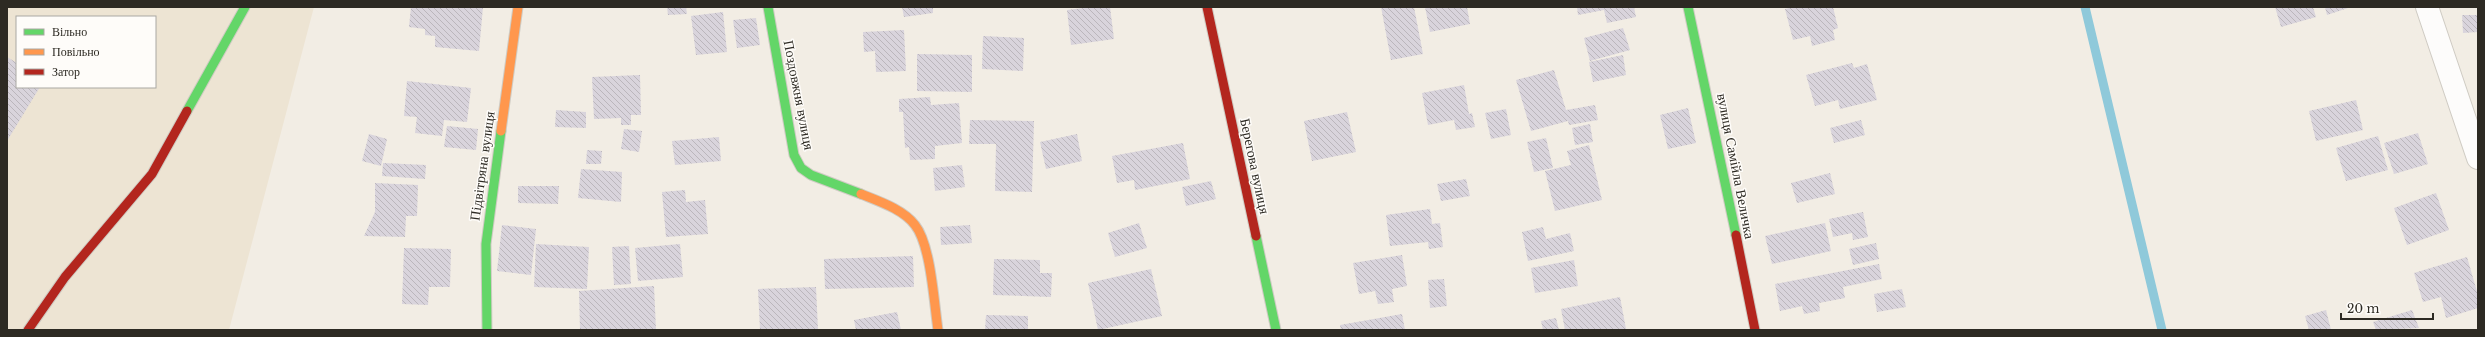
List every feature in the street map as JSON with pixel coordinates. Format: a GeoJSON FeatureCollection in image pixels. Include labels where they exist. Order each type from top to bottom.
{"type":"FeatureCollection","features":[{"type":"Feature","properties":{"kind":"street"},"geometry":{"type":"LineString","coordinates":[[28,330],[65,276],[152,174],[245,7]]}},
{"type":"Feature","properties":{"kind":"street","name":"Підвітряна вулиця"},"geometry":{"type":"LineString","coordinates":[[487,330],[486,244],[518,7]]}},
{"type":"Feature","properties":{"kind":"street","name":"Поздовжня вулиця"},"geometry":{"type":"LineString","coordinates":[[768,7],[794,155],[801,168],[811,175],[903,213],[915,225],[922,240],[938,330]]}},
{"type":"Feature","properties":{"kind":"street","name":"Берегова вулиця"},"geometry":{"type":"LineString","coordinates":[[1207,7],[1276,330]]}},
{"type":"Feature","properties":{"kind":"street","name":"вулиця Самійла Величка"},"geometry":{"type":"LineString","coordinates":[[1688,7],[1755,330]]}},
{"type":"Feature","properties":{"kind":"street"},"geometry":{"type":"LineString","coordinates":[[2427,7],[2478,158]]}},
{"type":"Feature","properties":{"kind":"shaded area"},"geometry":{"type":"Polygon","coordinates":[[[7,7],[314,7],[229,330],[7,330],[7,7]]]}},
{"type":"Feature","properties":{"kind":"building"},"geometry":{"type":"Polygon","coordinates":[[[411,7],[483,7],[479,51],[435,47],[435,36],[425,35],[425,29],[409,27],[411,7]]]}},
{"type":"Feature","properties":{"kind":"building"},"geometry":{"type":"Polygon","coordinates":[[[667,7],[686,7],[687,14],[668,15],[667,7]]]}},
{"type":"Feature","properties":{"kind":"building"},"geometry":{"type":"Polygon","coordinates":[[[902,7],[933,7],[933,13],[904,17],[902,7]]]}},
{"type":"Feature","properties":{"kind":"building"},"geometry":{"type":"Polygon","coordinates":[[[1092,7],[1110,7],[1114,39],[1071,45],[1067,10],[1092,7]]]}},
{"type":"Feature","properties":{"kind":"building"},"geometry":{"type":"Polygon","coordinates":[[[1381,7],[1414,7],[1423,54],[1391,60],[1381,7]]]}},
{"type":"Feature","properties":{"kind":"building"},"geometry":{"type":"Polygon","coordinates":[[[1425,7],[1467,7],[1470,24],[1430,32],[1425,7]]]}},
{"type":"Feature","properties":{"kind":"building"},"geometry":{"type":"Polygon","coordinates":[[[1577,7],[1634,7],[1636,17],[1607,23],[1604,10],[1578,15],[1577,7]]]}},
{"type":"Feature","properties":{"kind":"building"},"geometry":{"type":"Polygon","coordinates":[[[1794,7],[1833,7],[1838,28],[1833,30],[1835,40],[1812,46],[1810,36],[1793,40],[1785,9],[1794,7]]]}},
{"type":"Feature","properties":{"kind":"building"},"geometry":{"type":"Polygon","coordinates":[[[2275,7],[2313,7],[2316,17],[2281,27],[2275,7]]]}},
{"type":"Feature","properties":{"kind":"building"},"geometry":{"type":"Polygon","coordinates":[[[2325,7],[2351,7],[2327,15],[2325,7]]]}},
{"type":"Feature","properties":{"kind":"building"},"geometry":{"type":"Polygon","coordinates":[[[723,12],[727,52],[696,55],[691,16],[723,12]]]}},
{"type":"Feature","properties":{"kind":"building"},"geometry":{"type":"Polygon","coordinates":[[[2462,15],[2478,15],[2478,32],[2463,33],[2462,15]]]}},
{"type":"Feature","properties":{"kind":"building"},"geometry":{"type":"Polygon","coordinates":[[[756,18],[760,45],[737,48],[733,20],[756,18]]]}},
{"type":"Feature","properties":{"kind":"building"},"geometry":{"type":"Polygon","coordinates":[[[1623,28],[1630,50],[1590,61],[1584,38],[1623,28]]]}},
{"type":"Feature","properties":{"kind":"building"},"geometry":{"type":"Polygon","coordinates":[[[904,30],[906,71],[876,72],[875,51],[864,52],[863,32],[904,30]]]}},
{"type":"Feature","properties":{"kind":"building"},"geometry":{"type":"Polygon","coordinates":[[[983,36],[1024,38],[1023,71],[982,69],[983,36]]]}},
{"type":"Feature","properties":{"kind":"building"},"geometry":{"type":"Polygon","coordinates":[[[917,54],[972,55],[972,92],[917,91],[917,54]]]}},
{"type":"Feature","properties":{"kind":"building"},"geometry":{"type":"Polygon","coordinates":[[[1623,55],[1626,75],[1593,82],[1589,62],[1623,55]]]}},
{"type":"Feature","properties":{"kind":"building"},"geometry":{"type":"Polygon","coordinates":[[[7,57],[16,62],[16,88],[39,88],[7,141],[7,57]]]}},
{"type":"Feature","properties":{"kind":"building"},"geometry":{"type":"Polygon","coordinates":[[[1852,63],[1854,68],[1867,64],[1877,100],[1840,109],[1838,100],[1815,106],[1806,75],[1852,63]]]}},
{"type":"Feature","properties":{"kind":"building"},"geometry":{"type":"Polygon","coordinates":[[[1554,70],[1566,110],[1595,105],[1598,120],[1569,125],[1568,121],[1531,131],[1516,80],[1554,70]]]}},
{"type":"Feature","properties":{"kind":"building"},"geometry":{"type":"Polygon","coordinates":[[[640,75],[641,115],[631,115],[631,125],[621,125],[621,118],[594,119],[592,77],[640,75]]]}},
{"type":"Feature","properties":{"kind":"building"},"geometry":{"type":"Polygon","coordinates":[[[407,81],[471,88],[467,122],[444,120],[442,136],[415,133],[417,117],[404,116],[407,81]]]}},
{"type":"Feature","properties":{"kind":"building"},"geometry":{"type":"Polygon","coordinates":[[[1464,85],[1469,114],[1472,113],[1475,127],[1456,130],[1454,120],[1428,125],[1422,93],[1464,85]]]}},
{"type":"Feature","properties":{"kind":"building"},"geometry":{"type":"Polygon","coordinates":[[[930,97],[931,105],[959,103],[962,143],[935,146],[935,159],[910,160],[909,147],[905,148],[903,112],[899,112],[899,99],[930,97]]]}},
{"type":"Feature","properties":{"kind":"building"},"geometry":{"type":"Polygon","coordinates":[[[2356,100],[2363,130],[2316,141],[2309,111],[2356,100]]]}},
{"type":"Feature","properties":{"kind":"building"},"geometry":{"type":"Polygon","coordinates":[[[1688,108],[1696,143],[1668,149],[1660,115],[1688,108]]]}},
{"type":"Feature","properties":{"kind":"building"},"geometry":{"type":"Polygon","coordinates":[[[1506,109],[1511,135],[1491,139],[1485,113],[1506,109]]]}},
{"type":"Feature","properties":{"kind":"building"},"geometry":{"type":"Polygon","coordinates":[[[556,110],[586,112],[586,128],[555,127],[556,110]]]}},
{"type":"Feature","properties":{"kind":"building"},"geometry":{"type":"Polygon","coordinates":[[[1347,112],[1356,152],[1312,161],[1304,121],[1347,112]]]}},
{"type":"Feature","properties":{"kind":"building"},"geometry":{"type":"Polygon","coordinates":[[[970,120],[1034,121],[1032,192],[995,191],[996,144],[969,144],[970,120]]]}},
{"type":"Feature","properties":{"kind":"building"},"geometry":{"type":"Polygon","coordinates":[[[1861,120],[1865,135],[1834,143],[1830,128],[1861,120]]]}},
{"type":"Feature","properties":{"kind":"building"},"geometry":{"type":"Polygon","coordinates":[[[1590,124],[1593,142],[1575,145],[1572,128],[1590,124]]]}},
{"type":"Feature","properties":{"kind":"building"},"geometry":{"type":"Polygon","coordinates":[[[447,126],[478,129],[476,150],[444,147],[447,126]]]}},
{"type":"Feature","properties":{"kind":"building"},"geometry":{"type":"Polygon","coordinates":[[[624,129],[642,131],[639,152],[621,149],[624,129]]]}},
{"type":"Feature","properties":{"kind":"building"},"geometry":{"type":"Polygon","coordinates":[[[2418,133],[2428,164],[2394,174],[2384,143],[2418,133]]]}},
{"type":"Feature","properties":{"kind":"building"},"geometry":{"type":"Polygon","coordinates":[[[369,134],[387,139],[381,166],[362,161],[369,134]]]}},
{"type":"Feature","properties":{"kind":"building"},"geometry":{"type":"Polygon","coordinates":[[[1077,134],[1082,161],[1046,169],[1040,142],[1077,134]]]}},
{"type":"Feature","properties":{"kind":"building"},"geometry":{"type":"Polygon","coordinates":[[[2378,136],[2388,170],[2346,181],[2336,148],[2378,136]]]}},
{"type":"Feature","properties":{"kind":"building"},"geometry":{"type":"Polygon","coordinates":[[[719,137],[721,161],[675,165],[672,141],[719,137]]]}},
{"type":"Feature","properties":{"kind":"building"},"geometry":{"type":"Polygon","coordinates":[[[1546,138],[1553,168],[1534,172],[1527,142],[1546,138]]]}},
{"type":"Feature","properties":{"kind":"building"},"geometry":{"type":"Polygon","coordinates":[[[1183,143],[1190,179],[1135,190],[1134,180],[1117,183],[1112,156],[1183,143]]]}},
{"type":"Feature","properties":{"kind":"building"},"geometry":{"type":"Polygon","coordinates":[[[1589,145],[1602,200],[1555,211],[1545,171],[1571,165],[1567,151],[1589,145]]]}},
{"type":"Feature","properties":{"kind":"building"},"geometry":{"type":"Polygon","coordinates":[[[587,150],[602,151],[601,164],[586,164],[587,150]]]}},
{"type":"Feature","properties":{"kind":"building"},"geometry":{"type":"Polygon","coordinates":[[[383,163],[426,165],[425,179],[382,176],[383,163]]]}},
{"type":"Feature","properties":{"kind":"building"},"geometry":{"type":"Polygon","coordinates":[[[962,165],[965,187],[935,191],[933,168],[962,165]]]}},
{"type":"Feature","properties":{"kind":"building"},"geometry":{"type":"Polygon","coordinates":[[[581,169],[622,172],[621,202],[578,198],[581,169]]]}},
{"type":"Feature","properties":{"kind":"building"},"geometry":{"type":"Polygon","coordinates":[[[1830,173],[1835,194],[1797,203],[1791,183],[1830,173]]]}},
{"type":"Feature","properties":{"kind":"building"},"geometry":{"type":"Polygon","coordinates":[[[1466,179],[1470,196],[1441,201],[1437,184],[1466,179]]]}},
{"type":"Feature","properties":{"kind":"building"},"geometry":{"type":"Polygon","coordinates":[[[1211,181],[1216,199],[1186,206],[1182,187],[1211,181]]]}},
{"type":"Feature","properties":{"kind":"building"},"geometry":{"type":"Polygon","coordinates":[[[375,183],[418,185],[417,216],[406,216],[405,237],[364,236],[375,212],[375,183]]]}},
{"type":"Feature","properties":{"kind":"building"},"geometry":{"type":"Polygon","coordinates":[[[518,186],[559,186],[558,204],[518,203],[518,186]]]}},
{"type":"Feature","properties":{"kind":"building"},"geometry":{"type":"Polygon","coordinates":[[[685,190],[686,202],[705,200],[708,234],[666,237],[662,192],[685,190]]]}},
{"type":"Feature","properties":{"kind":"building"},"geometry":{"type":"Polygon","coordinates":[[[2436,193],[2449,230],[2407,245],[2394,208],[2436,193]]]}},
{"type":"Feature","properties":{"kind":"building"},"geometry":{"type":"Polygon","coordinates":[[[1430,209],[1432,224],[1440,223],[1443,247],[1429,249],[1428,242],[1390,246],[1386,215],[1430,209]]]}},
{"type":"Feature","properties":{"kind":"building"},"geometry":{"type":"Polygon","coordinates":[[[1863,212],[1868,237],[1853,240],[1852,233],[1833,237],[1829,219],[1863,212]]]}},
{"type":"Feature","properties":{"kind":"building"},"geometry":{"type":"Polygon","coordinates":[[[1139,223],[1147,248],[1115,257],[1108,233],[1139,223]]]}},
{"type":"Feature","properties":{"kind":"building"},"geometry":{"type":"Polygon","coordinates":[[[1825,223],[1831,251],[1772,264],[1765,236],[1825,223]]]}},
{"type":"Feature","properties":{"kind":"building"},"geometry":{"type":"Polygon","coordinates":[[[502,225],[536,229],[531,275],[497,271],[502,225]]]}},
{"type":"Feature","properties":{"kind":"building"},"geometry":{"type":"Polygon","coordinates":[[[970,225],[972,243],[941,245],[940,227],[970,225]]]}},
{"type":"Feature","properties":{"kind":"building"},"geometry":{"type":"Polygon","coordinates":[[[1543,227],[1546,239],[1570,233],[1574,251],[1528,261],[1522,232],[1543,227]]]}},
{"type":"Feature","properties":{"kind":"building"},"geometry":{"type":"Polygon","coordinates":[[[1876,243],[1879,259],[1853,265],[1849,249],[1876,243]]]}},
{"type":"Feature","properties":{"kind":"building"},"geometry":{"type":"Polygon","coordinates":[[[536,244],[589,247],[587,289],[534,287],[536,244]]]}},
{"type":"Feature","properties":{"kind":"building"},"geometry":{"type":"Polygon","coordinates":[[[680,244],[683,277],[638,281],[635,248],[680,244]]]}},
{"type":"Feature","properties":{"kind":"building"},"geometry":{"type":"Polygon","coordinates":[[[629,246],[631,284],[614,285],[612,247],[629,246]]]}},
{"type":"Feature","properties":{"kind":"building"},"geometry":{"type":"Polygon","coordinates":[[[404,248],[451,249],[450,287],[429,287],[428,305],[402,304],[404,248]]]}},
{"type":"Feature","properties":{"kind":"building"},"geometry":{"type":"Polygon","coordinates":[[[1402,255],[1407,286],[1392,289],[1394,302],[1378,304],[1375,291],[1359,294],[1353,263],[1402,255]]]}},
{"type":"Feature","properties":{"kind":"building"},"geometry":{"type":"Polygon","coordinates":[[[913,256],[914,287],[825,289],[824,259],[913,256]]]}},
{"type":"Feature","properties":{"kind":"building"},"geometry":{"type":"Polygon","coordinates":[[[2467,257],[2478,295],[2478,308],[2446,318],[2441,297],[2423,302],[2414,273],[2467,257]]]}},
{"type":"Feature","properties":{"kind":"building"},"geometry":{"type":"Polygon","coordinates":[[[994,259],[1040,260],[1040,273],[1052,273],[1051,297],[993,295],[994,259]]]}},
{"type":"Feature","properties":{"kind":"building"},"geometry":{"type":"Polygon","coordinates":[[[1574,260],[1578,286],[1535,293],[1531,268],[1574,260]]]}},
{"type":"Feature","properties":{"kind":"building"},"geometry":{"type":"Polygon","coordinates":[[[1879,264],[1882,279],[1843,287],[1845,298],[1819,303],[1820,311],[1804,314],[1802,306],[1780,311],[1775,284],[1879,264]]]}},
{"type":"Feature","properties":{"kind":"building"},"geometry":{"type":"Polygon","coordinates":[[[1151,269],[1162,316],[1098,330],[1088,283],[1151,269]]]}},
{"type":"Feature","properties":{"kind":"building"},"geometry":{"type":"Polygon","coordinates":[[[1444,279],[1447,306],[1430,308],[1428,280],[1444,279]]]}},
{"type":"Feature","properties":{"kind":"building"},"geometry":{"type":"Polygon","coordinates":[[[654,286],[656,330],[580,330],[579,291],[654,286]]]}},
{"type":"Feature","properties":{"kind":"building"},"geometry":{"type":"Polygon","coordinates":[[[816,287],[818,330],[760,330],[758,289],[816,287]]]}},
{"type":"Feature","properties":{"kind":"building"},"geometry":{"type":"Polygon","coordinates":[[[1902,289],[1906,307],[1877,312],[1874,294],[1902,289]]]}},
{"type":"Feature","properties":{"kind":"building"},"geometry":{"type":"Polygon","coordinates":[[[1620,297],[1626,329],[1565,330],[1561,309],[1620,297]]]}},
{"type":"Feature","properties":{"kind":"building"},"geometry":{"type":"Polygon","coordinates":[[[2326,310],[2331,330],[2309,330],[2305,316],[2326,310]]]}},
{"type":"Feature","properties":{"kind":"building"},"geometry":{"type":"Polygon","coordinates":[[[2412,310],[2419,328],[2376,330],[2373,322],[2412,310]]]}},
{"type":"Feature","properties":{"kind":"building"},"geometry":{"type":"Polygon","coordinates":[[[897,312],[901,330],[856,330],[854,320],[897,312]]]}},
{"type":"Feature","properties":{"kind":"building"},"geometry":{"type":"Polygon","coordinates":[[[1402,314],[1405,330],[1341,330],[1340,325],[1402,314]]]}},
{"type":"Feature","properties":{"kind":"building"},"geometry":{"type":"Polygon","coordinates":[[[986,315],[1028,316],[1028,330],[985,330],[986,315]]]}},
{"type":"Feature","properties":{"kind":"building"},"geometry":{"type":"Polygon","coordinates":[[[1556,318],[1559,330],[1543,330],[1541,321],[1556,318]]]}},
{"type":"Feature","properties":{"kind":"waterway"},"geometry":{"type":"LineString","coordinates":[[2085,7],[2162,330]]}},
{"type":"Feature","properties":{"kind":"traffic: fast"},"geometry":{"type":"LineString","coordinates":[[187,111],[245,7]]}},
{"type":"Feature","properties":{"kind":"traffic: fast"},"geometry":{"type":"LineString","coordinates":[[768,7],[794,155],[801,168],[811,175],[861,194]]}},
{"type":"Feature","properties":{"kind":"traffic: fast"},"geometry":{"type":"LineString","coordinates":[[1688,7],[1736,235]]}},
{"type":"Feature","properties":{"kind":"traffic: fast"},"geometry":{"type":"LineString","coordinates":[[487,330],[486,244],[501,131]]}},
{"type":"Feature","properties":{"kind":"traffic: fast"},"geometry":{"type":"LineString","coordinates":[[1256,236],[1276,330]]}},
{"type":"Feature","properties":{"kind":"traffic: slow"},"geometry":{"type":"LineString","coordinates":[[501,131],[518,7]]}},
{"type":"Feature","properties":{"kind":"traffic: slow"},"geometry":{"type":"LineString","coordinates":[[861,194],[890,206],[904,214],[915,225],[925,246],[931,275],[938,330]]}},
{"type":"Feature","properties":{"kind":"traffic: jam"},"geometry":{"type":"LineString","coordinates":[[1207,7],[1256,236]]}},
{"type":"Feature","properties":{"kind":"traffic: jam"},"geometry":{"type":"LineString","coordinates":[[28,330],[65,277],[152,174],[187,111]]}},
{"type":"Feature","properties":{"kind":"traffic: jam"},"geometry":{"type":"LineString","coordinates":[[1736,235],[1755,330]]}}]}
